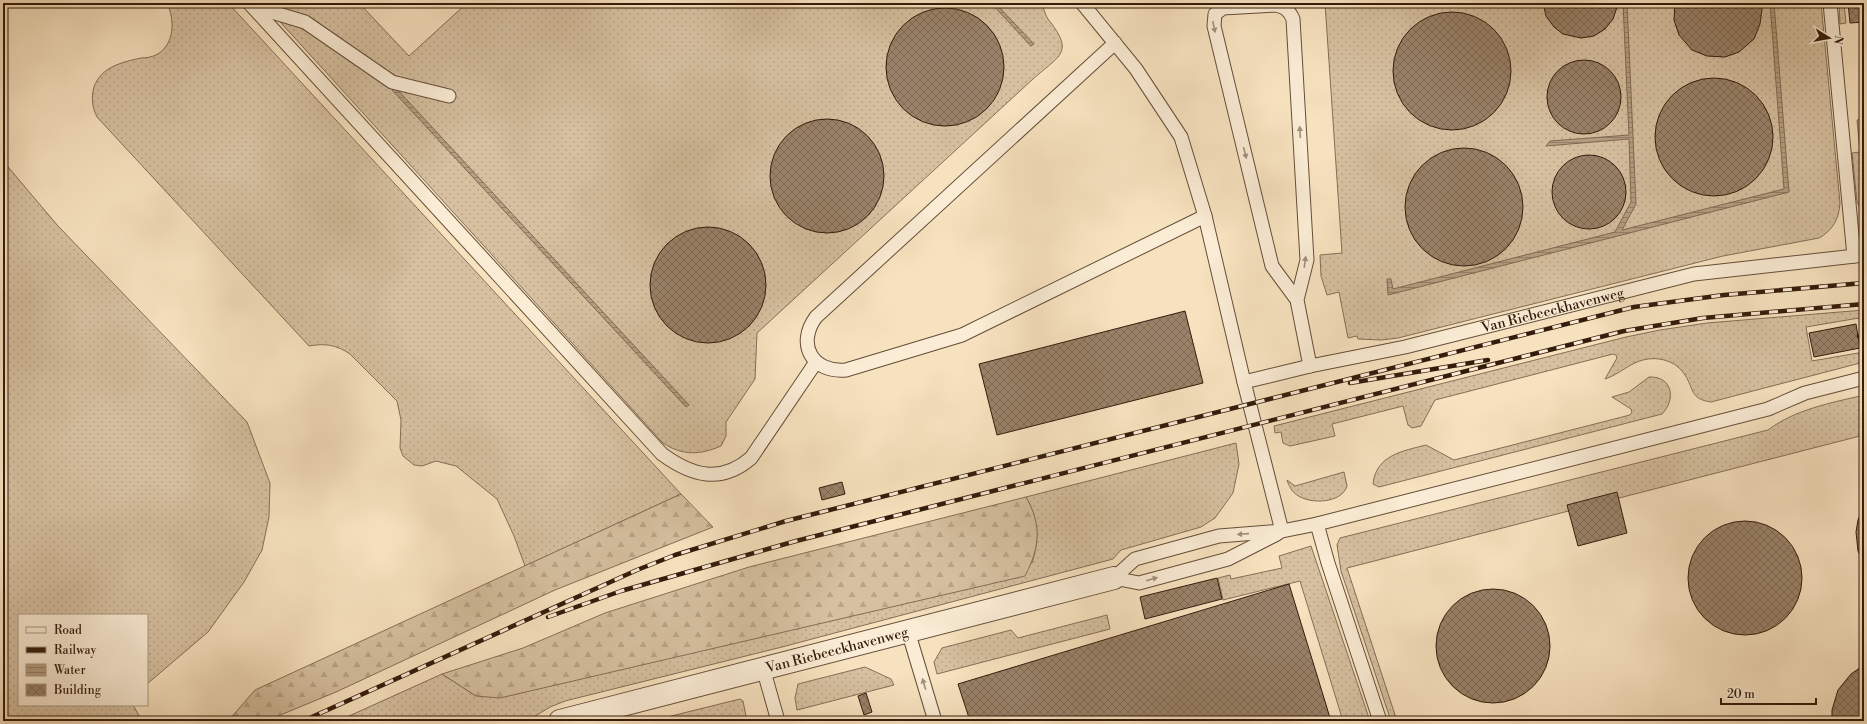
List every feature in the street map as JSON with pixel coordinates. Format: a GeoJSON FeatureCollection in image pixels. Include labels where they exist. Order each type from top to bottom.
{"type":"FeatureCollection","features":[{"type":"Feature","properties":{"kind":"street","name":"Van Riebeeckhavenweg"},"geometry":{"type":"LineString","coordinates":[[560,721],[1114,578]]}},
{"type":"Feature","properties":{"kind":"lane"},"geometry":{"type":"LineString","coordinates":[[1082,3],[1136,69],[1180,137],[1193,174],[1205,216],[1244,382],[1282,531]]}},
{"type":"Feature","properties":{"kind":"lane"},"geometry":{"type":"LineString","coordinates":[[1830,3],[1859,256]]}},
{"type":"Feature","properties":{"kind":"lane"},"geometry":{"type":"LineString","coordinates":[[250,4],[662,454],[672,461],[696,472],[711,475],[726,473],[740,468],[751,458],[816,362]]}},
{"type":"Feature","properties":{"kind":"lane"},"geometry":{"type":"LineString","coordinates":[[250,4],[305,22],[392,82],[449,96]]}},
{"type":"Feature","properties":{"kind":"lane"},"geometry":{"type":"LineString","coordinates":[[1297,300],[1272,266],[1214,26],[1215,14],[1223,8],[1276,5],[1283,6],[1289,11],[1293,19],[1306,260],[1297,300],[1310,366]]}},
{"type":"Feature","properties":{"kind":"lane"},"geometry":{"type":"LineString","coordinates":[[1115,43],[816,317],[810,324],[807,334],[807,344],[810,354],[816,362],[830,369],[846,370],[962,334],[1205,216]]}},
{"type":"Feature","properties":{"kind":"lane","name":"Van Riebeeckhavenweg"},"geometry":{"type":"LineString","coordinates":[[1244,382],[1310,366],[1405,347],[1694,274],[1859,256]]}},
{"type":"Feature","properties":{"kind":"lane","name":"Van Riebeeckhavenweg"},"geometry":{"type":"LineString","coordinates":[[1114,578],[1135,559],[1219,536],[1282,531],[1317,524],[1768,409],[1805,393],[1864,378]]}},
{"type":"Feature","properties":{"kind":"lane"},"geometry":{"type":"LineString","coordinates":[[1317,524],[1328,563],[1380,721]]}},
{"type":"Feature","properties":{"kind":"lane","name":"Van Riebeeckhavenweg"},"geometry":{"type":"LineString","coordinates":[[1114,578],[1139,583],[1228,558],[1282,531]]}},
{"type":"Feature","properties":{"kind":"lane"},"geometry":{"type":"LineString","coordinates":[[908,631],[935,721]]}},
{"type":"Feature","properties":{"kind":"lane"},"geometry":{"type":"LineString","coordinates":[[763,668],[778,721]]}},
{"type":"Feature","properties":{"kind":"green space"},"geometry":{"type":"Polygon","coordinates":[[[167,3],[228,3],[681,494],[525,566],[514,536],[497,499],[456,466],[436,461],[422,466],[414,465],[403,456],[400,448],[401,420],[397,401],[350,354],[331,346],[309,346],[97,117],[93,106],[92,95],[97,80],[113,66],[156,55],[167,45],[172,32],[172,24],[170,10],[167,3]]]}},
{"type":"Feature","properties":{"kind":"green space"},"geometry":{"type":"Polygon","coordinates":[[[263,3],[359,3],[409,56],[467,3],[1040,3],[1061,39],[1062,47],[1061,53],[1051,64],[757,333],[755,379],[726,422],[726,436],[721,446],[706,451],[692,453],[678,450],[663,443],[263,3]]]}},
{"type":"Feature","properties":{"kind":"green space"},"geometry":{"type":"Polygon","coordinates":[[[1325,3],[1821,3],[1840,203],[1837,219],[1832,228],[1819,238],[1723,256],[1398,338],[1381,340],[1358,339],[1357,336],[1348,338],[1339,292],[1327,295],[1321,276],[1320,255],[1342,253],[1325,3]]]}},
{"type":"Feature","properties":{"kind":"green space"},"geometry":{"type":"Polygon","coordinates":[[[1839,3],[1844,3],[1846,23],[1840,24],[1839,3]]]}},
{"type":"Feature","properties":{"kind":"green space"},"geometry":{"type":"Polygon","coordinates":[[[1864,119],[1864,216],[1857,202],[1852,153],[1860,152],[1857,120],[1864,119]]]}},
{"type":"Feature","properties":{"kind":"green space"},"geometry":{"type":"Polygon","coordinates":[[[3,161],[58,226],[247,422],[270,483],[269,517],[262,550],[244,582],[208,632],[148,683],[148,614],[18,614],[18,706],[134,706],[142,721],[3,721],[3,161]]]}},
{"type":"Feature","properties":{"kind":"green space"},"geometry":{"type":"Polygon","coordinates":[[[1864,310],[1864,328],[1861,329],[1859,318],[1806,327],[1812,361],[1864,352],[1864,362],[1711,402],[1704,401],[1696,396],[1681,370],[1672,363],[1661,359],[1643,360],[1605,379],[1617,358],[1616,355],[1613,354],[1435,400],[1421,426],[1412,428],[1408,425],[1403,406],[1332,424],[1335,436],[1290,446],[1283,443],[1281,432],[1275,433],[1274,426],[1626,337],[1707,323],[1864,310]]]}},
{"type":"Feature","properties":{"kind":"green space"},"geometry":{"type":"Polygon","coordinates":[[[1649,377],[1663,380],[1670,390],[1669,402],[1662,414],[1379,487],[1373,484],[1375,474],[1385,460],[1400,452],[1426,445],[1454,460],[1630,415],[1632,412],[1631,409],[1612,397],[1629,392],[1649,377]]]}},
{"type":"Feature","properties":{"kind":"green space"},"geometry":{"type":"Polygon","coordinates":[[[1864,395],[1864,435],[1347,568],[1397,721],[1391,721],[1341,571],[1337,545],[1340,538],[1768,430],[1802,412],[1864,395]]]}},
{"type":"Feature","properties":{"kind":"green space"},"geometry":{"type":"Polygon","coordinates":[[[1236,443],[1239,464],[1233,493],[1215,518],[1201,527],[1121,550],[1113,559],[782,647],[565,701],[550,707],[527,721],[338,721],[442,674],[476,696],[1032,563],[1035,554],[1037,537],[1033,513],[1026,497],[1236,443]]]}},
{"type":"Feature","properties":{"kind":"green space"},"geometry":{"type":"Polygon","coordinates":[[[1344,472],[1347,486],[1344,492],[1333,499],[1325,501],[1310,500],[1297,495],[1291,489],[1287,480],[1295,486],[1344,472]]]}},
{"type":"Feature","properties":{"kind":"green space"},"geometry":{"type":"Polygon","coordinates":[[[681,494],[713,527],[555,590],[336,692],[266,721],[228,721],[255,690],[681,494]]]}},
{"type":"Feature","properties":{"kind":"green space"},"geometry":{"type":"Polygon","coordinates":[[[1026,497],[1035,517],[1037,536],[1034,555],[1025,576],[500,698],[476,696],[442,674],[523,648],[605,613],[749,567],[1026,497]]]}},
{"type":"Feature","properties":{"kind":"green space"},"geometry":{"type":"Polygon","coordinates":[[[1311,546],[1370,721],[1343,721],[1300,581],[1223,600],[1218,578],[1230,575],[1231,579],[1282,568],[1279,556],[1311,546]]]}},
{"type":"Feature","properties":{"kind":"green space"},"geometry":{"type":"Polygon","coordinates":[[[1107,615],[1110,629],[937,674],[934,662],[942,648],[1011,630],[1018,638],[1107,615]]]}},
{"type":"Feature","properties":{"kind":"green space"},"geometry":{"type":"Polygon","coordinates":[[[865,667],[891,679],[894,685],[797,710],[795,698],[798,684],[865,667]]]}},
{"type":"Feature","properties":{"kind":"green space"},"geometry":{"type":"Polygon","coordinates":[[[740,699],[743,701],[747,721],[651,721],[740,699]]]}},
{"type":"Feature","properties":{"kind":"water"},"geometry":{"type":"Polygon","coordinates":[[[991,3],[995,3],[1034,44],[1031,46],[991,3]]]}},
{"type":"Feature","properties":{"kind":"water"},"geometry":{"type":"Polygon","coordinates":[[[1623,3],[1627,3],[1636,204],[1622,230],[1784,189],[1770,3],[1774,3],[1789,192],[1388,295],[1387,279],[1391,279],[1393,289],[1615,232],[1631,202],[1629,139],[1546,146],[1550,141],[1629,135],[1623,3]]]}},
{"type":"Feature","properties":{"kind":"water"},"geometry":{"type":"Polygon","coordinates":[[[395,87],[689,405],[686,407],[392,90],[395,87]]]}},
{"type":"Feature","properties":{"kind":"building"},"geometry":{"type":"Polygon","coordinates":[[[1543,3],[1617,3],[1617,7],[1613,19],[1605,29],[1594,36],[1581,38],[1563,34],[1554,27],[1546,16],[1543,3]]]}},
{"type":"Feature","properties":{"kind":"building"},"geometry":{"type":"Polygon","coordinates":[[[1675,3],[1760,3],[1762,9],[1760,24],[1754,39],[1739,52],[1725,57],[1707,56],[1692,50],[1679,35],[1674,20],[1675,3]]]}},
{"type":"Feature","properties":{"kind":"building"},"geometry":{"type":"Polygon","coordinates":[[[1848,3],[1864,3],[1864,22],[1850,23],[1848,3]]]}},
{"type":"Feature","properties":{"kind":"building"},"geometry":{"type":"Polygon","coordinates":[[[945,8],[967,13],[978,18],[994,34],[999,45],[1004,67],[999,89],[994,100],[978,116],[967,121],[945,126],[923,121],[912,116],[896,100],[891,89],[886,67],[891,45],[896,34],[912,18],[923,13],[945,8]]]}},
{"type":"Feature","properties":{"kind":"building"},"geometry":{"type":"Polygon","coordinates":[[[1452,12],[1463,13],[1474,17],[1485,22],[1494,29],[1501,38],[1506,49],[1510,60],[1510,82],[1506,93],[1501,104],[1494,113],[1485,120],[1474,125],[1463,129],[1452,130],[1441,129],[1430,125],[1419,120],[1410,113],[1403,104],[1398,93],[1394,82],[1393,71],[1394,60],[1398,49],[1403,38],[1410,29],[1419,22],[1430,17],[1441,13],[1452,12]]]}},
{"type":"Feature","properties":{"kind":"building"},"geometry":{"type":"Polygon","coordinates":[[[1584,60],[1598,63],[1610,71],[1618,83],[1621,97],[1618,111],[1610,123],[1598,131],[1584,134],[1570,131],[1558,123],[1550,111],[1547,97],[1550,83],[1558,71],[1570,63],[1584,60]]]}},
{"type":"Feature","properties":{"kind":"building"},"geometry":{"type":"Polygon","coordinates":[[[1714,78],[1725,79],[1747,88],[1763,104],[1772,126],[1772,148],[1763,170],[1747,186],[1725,195],[1714,196],[1703,195],[1681,186],[1665,170],[1656,148],[1655,137],[1656,126],[1665,104],[1681,88],[1703,79],[1714,78]]]}},
{"type":"Feature","properties":{"kind":"building"},"geometry":{"type":"Polygon","coordinates":[[[827,119],[849,123],[867,136],[880,154],[884,176],[880,198],[867,216],[849,229],[827,233],[805,229],[787,216],[774,198],[770,176],[774,154],[787,136],[805,123],[827,119]]]}},
{"type":"Feature","properties":{"kind":"building"},"geometry":{"type":"Polygon","coordinates":[[[1464,148],[1486,153],[1497,158],[1513,174],[1518,185],[1523,207],[1518,229],[1513,240],[1497,256],[1486,261],[1464,266],[1442,261],[1431,256],[1415,240],[1410,229],[1405,207],[1410,185],[1415,174],[1431,158],[1442,153],[1464,148]]]}},
{"type":"Feature","properties":{"kind":"building"},"geometry":{"type":"Polygon","coordinates":[[[1589,155],[1603,158],[1615,166],[1623,178],[1626,192],[1623,206],[1615,218],[1603,226],[1589,229],[1575,226],[1563,218],[1555,206],[1552,192],[1555,178],[1563,166],[1575,158],[1589,155]]]}},
{"type":"Feature","properties":{"kind":"building"},"geometry":{"type":"Polygon","coordinates":[[[708,227],[719,228],[730,232],[749,244],[761,263],[765,274],[765,296],[761,307],[749,326],[730,338],[719,342],[708,343],[697,342],[686,338],[667,326],[655,307],[651,296],[650,285],[651,274],[655,263],[667,244],[686,232],[697,228],[708,227]]]}},
{"type":"Feature","properties":{"kind":"building"},"geometry":{"type":"Polygon","coordinates":[[[1185,311],[1203,383],[997,435],[979,364],[1185,311]]]}},
{"type":"Feature","properties":{"kind":"building"},"geometry":{"type":"Polygon","coordinates":[[[1856,324],[1860,348],[1814,357],[1809,333],[1856,324]]]}},
{"type":"Feature","properties":{"kind":"building"},"geometry":{"type":"Polygon","coordinates":[[[842,482],[845,494],[822,500],[819,488],[842,482]]]}},
{"type":"Feature","properties":{"kind":"building"},"geometry":{"type":"Polygon","coordinates":[[[1617,492],[1627,533],[1578,546],[1567,505],[1617,492]]]}},
{"type":"Feature","properties":{"kind":"building"},"geometry":{"type":"Polygon","coordinates":[[[1864,505],[1864,564],[1858,551],[1856,532],[1858,520],[1864,505]]]}},
{"type":"Feature","properties":{"kind":"building"},"geometry":{"type":"Polygon","coordinates":[[[1745,521],[1767,525],[1786,537],[1798,556],[1802,578],[1798,600],[1786,619],[1767,631],[1745,635],[1723,631],[1704,619],[1692,600],[1688,578],[1692,556],[1704,537],[1723,525],[1745,521]]]}},
{"type":"Feature","properties":{"kind":"building"},"geometry":{"type":"Polygon","coordinates":[[[1217,578],[1222,599],[1145,619],[1140,597],[1217,578]]]}},
{"type":"Feature","properties":{"kind":"building"},"geometry":{"type":"Polygon","coordinates":[[[1289,584],[1331,721],[970,721],[958,684],[1289,584]]]}},
{"type":"Feature","properties":{"kind":"building"},"geometry":{"type":"Polygon","coordinates":[[[1493,589],[1515,593],[1534,605],[1546,624],[1550,646],[1546,668],[1534,687],[1515,699],[1493,703],[1471,699],[1452,687],[1440,668],[1436,646],[1440,624],[1452,605],[1471,593],[1493,589]]]}},
{"type":"Feature","properties":{"kind":"building"},"geometry":{"type":"Polygon","coordinates":[[[1864,665],[1864,721],[1832,721],[1832,710],[1838,690],[1851,674],[1864,665]]]}},
{"type":"Feature","properties":{"kind":"building"},"geometry":{"type":"Polygon","coordinates":[[[866,693],[872,712],[864,715],[858,696],[866,693]]]}},
{"type":"Feature","properties":{"kind":"railway"},"geometry":{"type":"LineString","coordinates":[[303,721],[637,570],[675,555],[786,521],[1634,307],[1724,295],[1864,283]]}},
{"type":"Feature","properties":{"kind":"railway"},"geometry":{"type":"LineString","coordinates":[[548,617],[621,591],[796,541],[1624,331],[1703,318],[1864,304]]}},
{"type":"Feature","properties":{"kind":"railway"},"geometry":{"type":"LineString","coordinates":[[1859,336],[1864,335]]}},
{"type":"Feature","properties":{"kind":"railway"},"geometry":{"type":"LineString","coordinates":[[1350,383],[1488,360]]}}]}
